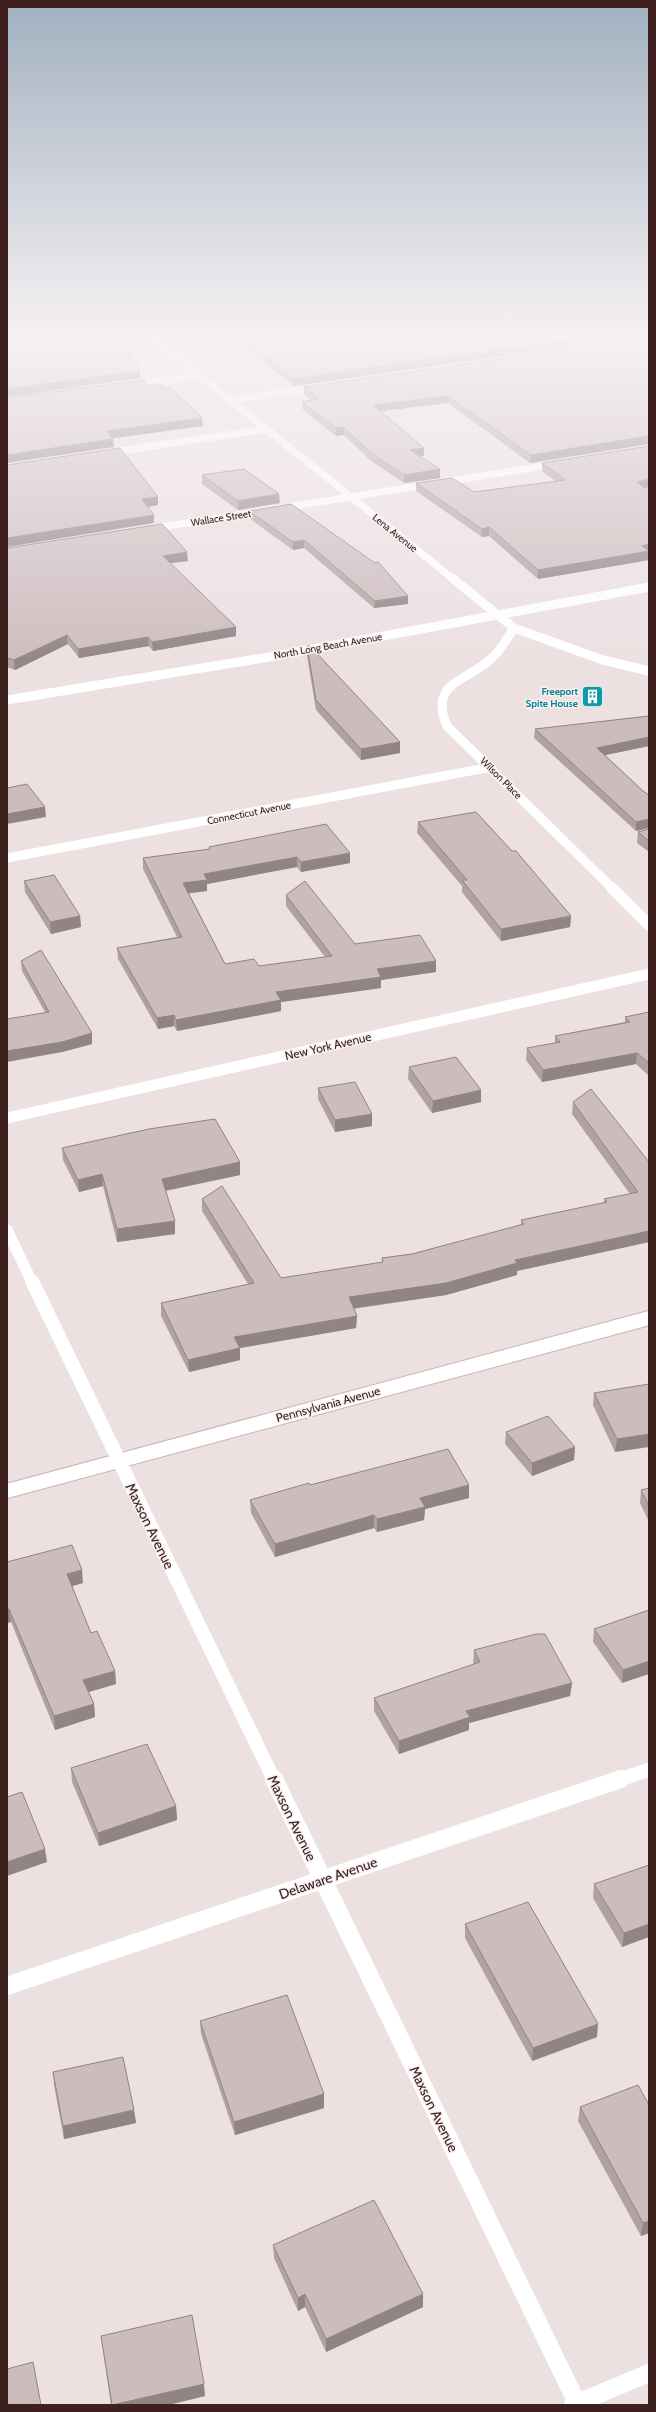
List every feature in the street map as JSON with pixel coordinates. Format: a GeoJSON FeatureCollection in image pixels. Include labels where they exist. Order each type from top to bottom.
{"type":"FeatureCollection","features":[{"type":"Feature","properties":{"kind":"street"},"geometry":{"type":"LineString","coordinates":[[102,454],[158,446]]}},
{"type":"Feature","properties":{"kind":"street","name":"Lena Avenue"},"geometry":{"type":"LineString","coordinates":[[287,446],[514,628],[603,660],[649,671]]}},
{"type":"Feature","properties":{"kind":"street","name":"Wallace Street"},"geometry":{"type":"LineString","coordinates":[[140,531],[562,463]]}},
{"type":"Feature","properties":{"kind":"street","name":"North Long Beach Avenue"},"geometry":{"type":"LineString","coordinates":[[7,700],[275,656],[649,587]]}},
{"type":"Feature","properties":{"kind":"street","name":"Wilson Place"},"geometry":{"type":"LineString","coordinates":[[514,628],[492,658],[448,688],[439,704],[440,714],[447,726],[649,925]]}},
{"type":"Feature","properties":{"kind":"street","name":"Connecticut Avenue"},"geometry":{"type":"LineString","coordinates":[[7,858],[490,767]]}},
{"type":"Feature","properties":{"kind":"street","name":"New York Avenue"},"geometry":{"type":"LineString","coordinates":[[7,1118],[649,974]]}},
{"type":"Feature","properties":{"kind":"street","name":"Maxson Avenue"},"geometry":{"type":"LineString","coordinates":[[7,1230],[576,2404]]}},
{"type":"Feature","properties":{"kind":"street","name":"Pennsylvania Avenue"},"geometry":{"type":"LineString","coordinates":[[7,1491],[649,1318]]}},
{"type":"Feature","properties":{"kind":"street","name":"Delaware Avenue"},"geometry":{"type":"LineString","coordinates":[[7,1986],[649,1770]]}},
{"type":"Feature","properties":{"kind":"street"},"geometry":{"type":"LineString","coordinates":[[576,2404],[649,2373]]}},
{"type":"Feature","properties":{"kind":"building"},"geometry":{"type":"Polygon","coordinates":[[[7,446],[70,446],[7,455],[7,446]]]}},
{"type":"Feature","properties":{"kind":"building"},"geometry":{"type":"Polygon","coordinates":[[[363,446],[421,446],[424,448],[410,450],[440,469],[404,475],[371,453],[363,446]]]}},
{"type":"Feature","properties":{"kind":"building"},"geometry":{"type":"Polygon","coordinates":[[[518,446],[590,446],[531,455],[518,446]]]}},
{"type":"Feature","properties":{"kind":"building"},"geometry":{"type":"Polygon","coordinates":[[[649,446],[649,479],[637,482],[649,491],[649,544],[642,546],[649,551],[538,570],[489,527],[482,529],[416,483],[452,478],[474,492],[565,480],[542,463],[649,446]]]}},
{"type":"Feature","properties":{"kind":"building"},"geometry":{"type":"Polygon","coordinates":[[[120,448],[158,497],[142,499],[154,515],[7,538],[7,465],[120,448]]]}},
{"type":"Feature","properties":{"kind":"building"},"geometry":{"type":"Polygon","coordinates":[[[244,469],[279,494],[238,501],[202,475],[244,469]]]}},
{"type":"Feature","properties":{"kind":"building"},"geometry":{"type":"Polygon","coordinates":[[[291,504],[375,563],[378,562],[408,596],[375,601],[304,540],[293,542],[249,511],[291,504]]]}},
{"type":"Feature","properties":{"kind":"building"},"geometry":{"type":"Polygon","coordinates":[[[162,524],[187,552],[163,556],[236,627],[152,642],[148,637],[78,649],[67,635],[14,660],[7,658],[7,548],[162,524]]]}},
{"type":"Feature","properties":{"kind":"building"},"geometry":{"type":"Polygon","coordinates":[[[307,646],[310,646],[400,742],[361,749],[316,700],[307,646]]]}},
{"type":"Feature","properties":{"kind":"building"},"geometry":{"type":"Polygon","coordinates":[[[649,716],[649,737],[597,748],[649,795],[649,819],[636,822],[535,729],[649,716]]]}},
{"type":"Feature","properties":{"kind":"building"},"geometry":{"type":"Polygon","coordinates":[[[27,784],[45,807],[7,814],[7,788],[27,784]]]}},
{"type":"Feature","properties":{"kind":"building"},"geometry":{"type":"Polygon","coordinates":[[[476,812],[512,851],[516,851],[571,916],[501,929],[462,880],[467,880],[418,822],[476,812]]]}},
{"type":"Feature","properties":{"kind":"building"},"geometry":{"type":"Polygon","coordinates":[[[326,824],[350,853],[301,862],[297,857],[204,874],[207,880],[183,883],[225,964],[254,959],[259,966],[332,956],[286,895],[305,881],[355,944],[420,935],[436,961],[377,969],[381,977],[276,992],[281,1000],[176,1020],[174,1015],[157,1018],[117,948],[182,937],[143,858],[210,849],[209,847],[326,824]]]}},
{"type":"Feature","properties":{"kind":"building"},"geometry":{"type":"Polygon","coordinates":[[[649,829],[649,841],[638,832],[649,829]]]}},
{"type":"Feature","properties":{"kind":"building"},"geometry":{"type":"Polygon","coordinates":[[[54,875],[80,916],[50,922],[24,881],[54,875]]]}},
{"type":"Feature","properties":{"kind":"building"},"geometry":{"type":"Polygon","coordinates":[[[41,950],[92,1033],[62,1042],[7,1051],[7,1019],[49,1012],[21,961],[41,950]]]}},
{"type":"Feature","properties":{"kind":"building"},"geometry":{"type":"Polygon","coordinates":[[[649,1012],[649,1063],[637,1053],[543,1070],[527,1048],[560,1042],[555,1036],[630,1022],[625,1017],[649,1012]]]}},
{"type":"Feature","properties":{"kind":"building"},"geometry":{"type":"Polygon","coordinates":[[[456,1057],[481,1090],[433,1101],[409,1067],[456,1057]]]}},
{"type":"Feature","properties":{"kind":"building"},"geometry":{"type":"Polygon","coordinates":[[[355,1082],[372,1114],[335,1120],[318,1088],[355,1082]]]}},
{"type":"Feature","properties":{"kind":"building"},"geometry":{"type":"Polygon","coordinates":[[[591,1089],[649,1162],[649,1231],[515,1260],[517,1263],[446,1283],[349,1297],[357,1316],[234,1337],[240,1348],[188,1360],[161,1303],[254,1283],[202,1199],[222,1186],[281,1278],[383,1262],[382,1258],[412,1254],[524,1224],[521,1220],[607,1202],[604,1199],[638,1192],[573,1102],[591,1089]]]}},
{"type":"Feature","properties":{"kind":"building"},"geometry":{"type":"Polygon","coordinates":[[[215,1119],[240,1162],[162,1179],[175,1221],[117,1229],[102,1174],[78,1180],[62,1148],[149,1129],[215,1119]]]}},
{"type":"Feature","properties":{"kind":"building"},"geometry":{"type":"Polygon","coordinates":[[[649,1384],[649,1434],[617,1439],[594,1393],[649,1384]]]}},
{"type":"Feature","properties":{"kind":"building"},"geometry":{"type":"Polygon","coordinates":[[[548,1416],[575,1447],[532,1463],[506,1432],[548,1416]]]}},
{"type":"Feature","properties":{"kind":"building"},"geometry":{"type":"Polygon","coordinates":[[[448,1449],[469,1485],[420,1498],[425,1507],[377,1519],[374,1515],[275,1544],[250,1500],[309,1483],[310,1485],[448,1449]]]}},
{"type":"Feature","properties":{"kind":"building"},"geometry":{"type":"Polygon","coordinates":[[[649,1488],[649,1506],[641,1490],[649,1488]]]}},
{"type":"Feature","properties":{"kind":"building"},"geometry":{"type":"Polygon","coordinates":[[[72,1545],[82,1570],[67,1574],[91,1633],[97,1631],[115,1671],[83,1680],[94,1704],[54,1716],[9,1609],[7,1609],[7,1562],[72,1545]]]}},
{"type":"Feature","properties":{"kind":"building"},"geometry":{"type":"Polygon","coordinates":[[[649,1610],[649,1661],[623,1670],[594,1629],[649,1610]]]}},
{"type":"Feature","properties":{"kind":"building"},"geometry":{"type":"Polygon","coordinates":[[[536,1634],[545,1634],[572,1683],[466,1711],[470,1717],[399,1741],[374,1698],[480,1662],[474,1650],[536,1634]]]}},
{"type":"Feature","properties":{"kind":"building"},"geometry":{"type":"Polygon","coordinates":[[[147,1744],[176,1806],[98,1833],[71,1768],[147,1744]]]}},
{"type":"Feature","properties":{"kind":"building"},"geometry":{"type":"Polygon","coordinates":[[[22,1792],[45,1849],[7,1862],[7,1797],[22,1792]]]}},
{"type":"Feature","properties":{"kind":"building"},"geometry":{"type":"Polygon","coordinates":[[[649,1865],[649,1924],[624,1933],[594,1884],[649,1865]]]}},
{"type":"Feature","properties":{"kind":"building"},"geometry":{"type":"Polygon","coordinates":[[[528,1902],[598,2024],[533,2048],[465,1924],[528,1902]]]}},
{"type":"Feature","properties":{"kind":"building"},"geometry":{"type":"Polygon","coordinates":[[[287,1995],[324,2094],[234,2122],[200,2021],[287,1995]]]}},
{"type":"Feature","properties":{"kind":"building"},"geometry":{"type":"Polygon","coordinates":[[[123,2057],[134,2110],[63,2126],[53,2072],[123,2057]]]}},
{"type":"Feature","properties":{"kind":"building"},"geometry":{"type":"Polygon","coordinates":[[[638,2085],[649,2105],[649,2221],[643,2223],[580,2107],[638,2085]]]}},
{"type":"Feature","properties":{"kind":"building"},"geometry":{"type":"Polygon","coordinates":[[[374,2200],[423,2294],[326,2339],[305,2294],[298,2298],[273,2245],[374,2200]]]}},
{"type":"Feature","properties":{"kind":"building"},"geometry":{"type":"Polygon","coordinates":[[[192,2315],[204,2384],[112,2405],[101,2336],[192,2315]]]}},
{"type":"Feature","properties":{"kind":"building"},"geometry":{"type":"Polygon","coordinates":[[[33,2362],[41,2405],[7,2405],[7,2369],[33,2362]]]}},
{"type":"Feature","properties":{"kind":"place","name":"Freeport Spite House"},"geometry":{"type":"Point","coordinates":[593,697]}}]}
